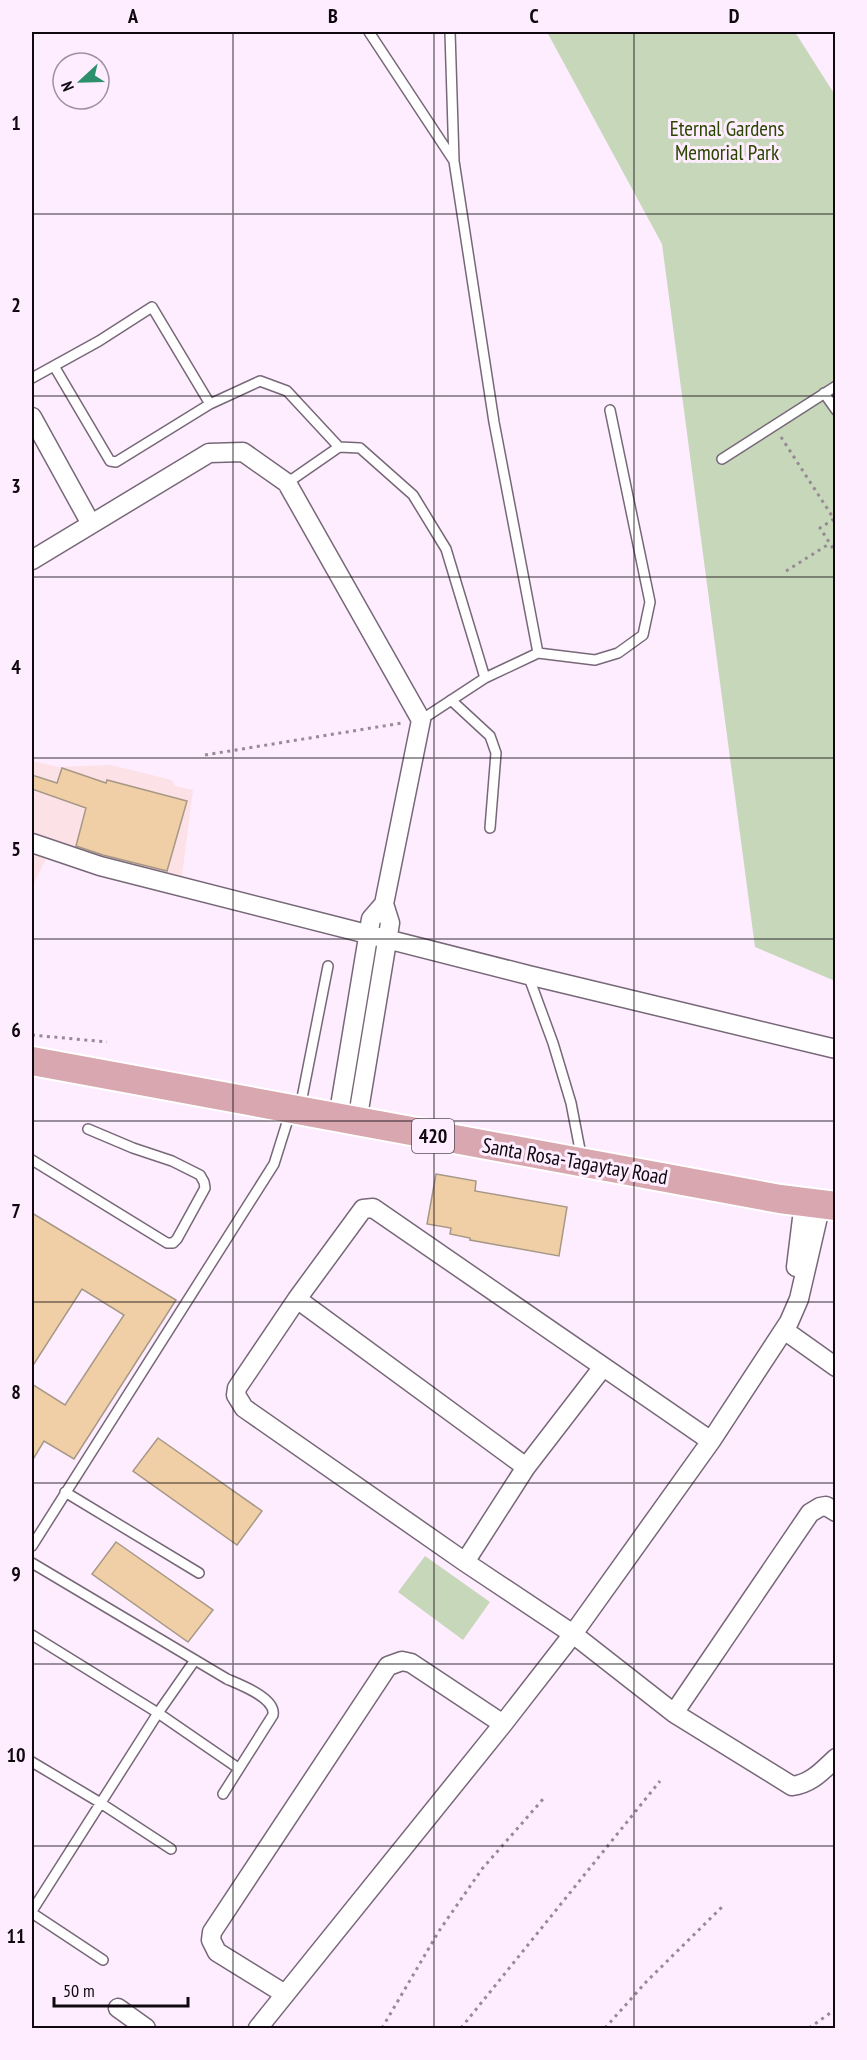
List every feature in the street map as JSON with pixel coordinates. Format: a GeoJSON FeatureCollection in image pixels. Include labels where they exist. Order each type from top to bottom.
{"type":"FeatureCollection","features":[{"type":"Feature","properties":{"kind":"main road","name":"Santa Rosa-Tagaytay Road"},"geometry":{"type":"LineString","coordinates":[[32,1061],[295,1111],[820,1204]]}},
{"type":"Feature","properties":{"kind":"street"},"geometry":{"type":"LineString","coordinates":[[32,417],[92,524]]}},
{"type":"Feature","properties":{"kind":"street"},"geometry":{"type":"LineString","coordinates":[[32,560],[209,453],[243,452],[287,483],[421,720],[384,904],[390,923],[388,939],[347,1120]]}},
{"type":"Feature","properties":{"kind":"street"},"geometry":{"type":"LineString","coordinates":[[32,843],[100,866],[528,975],[836,1049]]}},
{"type":"Feature","properties":{"kind":"street"},"geometry":{"type":"LineString","coordinates":[[347,1120],[368,934],[371,919],[384,904]]}},
{"type":"Feature","properties":{"kind":"street"},"geometry":{"type":"LineString","coordinates":[[258,2028],[573,1634],[711,1441],[784,1330],[792,1314],[790,1298],[820,1204]]}},
{"type":"Feature","properties":{"kind":"street"},"geometry":{"type":"LineString","coordinates":[[711,1441],[374,1208],[363,1209],[297,1299],[237,1388],[236,1395],[244,1408],[465,1562],[573,1634],[674,1713],[792,1786],[799,1786],[814,1779],[836,1758]]}},
{"type":"Feature","properties":{"kind":"street"},"geometry":{"type":"LineString","coordinates":[[297,1299],[526,1467]]}},
{"type":"Feature","properties":{"kind":"street"},"geometry":{"type":"LineString","coordinates":[[784,1330],[836,1367]]}},
{"type":"Feature","properties":{"kind":"street"},"geometry":{"type":"LineString","coordinates":[[465,1562],[526,1467],[603,1366]]}},
{"type":"Feature","properties":{"kind":"street"},"geometry":{"type":"LineString","coordinates":[[674,1713],[810,1513],[826,1506],[836,1512]]}},
{"type":"Feature","properties":{"kind":"street"},"geometry":{"type":"LineString","coordinates":[[285,1995],[217,1952],[211,1941],[212,1932],[388,1666],[402,1662],[411,1663],[503,1724]]}},
{"type":"Feature","properties":{"kind":"street"},"geometry":{"type":"LineString","coordinates":[[118,2008],[146,2028]]}},
{"type":"Feature","properties":{"kind":"lane"},"geometry":{"type":"LineString","coordinates":[[369,32],[454,161]]}},
{"type":"Feature","properties":{"kind":"lane"},"geometry":{"type":"LineString","coordinates":[[450,32],[454,161],[494,422],[538,653]]}},
{"type":"Feature","properties":{"kind":"lane"},"geometry":{"type":"LineString","coordinates":[[32,378],[99,341],[152,307],[210,404]]}},
{"type":"Feature","properties":{"kind":"lane"},"geometry":{"type":"LineString","coordinates":[[54,366],[110,461],[116,462],[210,404],[260,381],[287,391],[339,447]]}},
{"type":"Feature","properties":{"kind":"lane"},"geometry":{"type":"LineString","coordinates":[[722,459],[836,386]]}},
{"type":"Feature","properties":{"kind":"lane"},"geometry":{"type":"LineString","coordinates":[[824,393],[836,410]]}},
{"type":"Feature","properties":{"kind":"lane"},"geometry":{"type":"LineString","coordinates":[[421,720],[485,678],[538,653],[595,660],[618,653],[643,635],[650,602],[610,410]]}},
{"type":"Feature","properties":{"kind":"lane"},"geometry":{"type":"LineString","coordinates":[[287,483],[339,447],[360,448],[413,495],[446,549],[485,678]]}},
{"type":"Feature","properties":{"kind":"lane"},"geometry":{"type":"LineString","coordinates":[[451,700],[490,736],[496,753],[490,828]]}},
{"type":"Feature","properties":{"kind":"lane"},"geometry":{"type":"LineString","coordinates":[[32,1546],[274,1164],[295,1111],[328,966]]}},
{"type":"Feature","properties":{"kind":"lane"},"geometry":{"type":"LineString","coordinates":[[528,975],[553,1043],[571,1103],[582,1162]]}},
{"type":"Feature","properties":{"kind":"lane"},"geometry":{"type":"LineString","coordinates":[[32,1160],[139,1227],[167,1243],[173,1243],[205,1188],[200,1176],[172,1161],[88,1129]]}},
{"type":"Feature","properties":{"kind":"lane"},"geometry":{"type":"LineString","coordinates":[[65,1492],[199,1573]]}},
{"type":"Feature","properties":{"kind":"lane"},"geometry":{"type":"LineString","coordinates":[[32,1563],[195,1660],[266,1699],[273,1706],[273,1715],[268,1724],[223,1794]]}},
{"type":"Feature","properties":{"kind":"lane"},"geometry":{"type":"LineString","coordinates":[[32,1635],[158,1713],[238,1768]]}},
{"type":"Feature","properties":{"kind":"lane"},"geometry":{"type":"LineString","coordinates":[[103,1960],[32,1912],[99,1802],[195,1660]]}},
{"type":"Feature","properties":{"kind":"lane"},"geometry":{"type":"LineString","coordinates":[[32,1762],[171,1849]]}},
{"type":"Feature","properties":{"kind":"path"},"geometry":{"type":"LineString","coordinates":[[774,426],[835,519],[820,528],[836,553]]}},
{"type":"Feature","properties":{"kind":"path"},"geometry":{"type":"LineString","coordinates":[[786,572],[829,544]]}},
{"type":"Feature","properties":{"kind":"path"},"geometry":{"type":"LineString","coordinates":[[205,755],[421,720]]}},
{"type":"Feature","properties":{"kind":"path"},"geometry":{"type":"LineString","coordinates":[[32,1035],[107,1042]]}},
{"type":"Feature","properties":{"kind":"path"},"geometry":{"type":"LineString","coordinates":[[461,2028],[660,1781]]}},
{"type":"Feature","properties":{"kind":"path"},"geometry":{"type":"LineString","coordinates":[[382,2028],[439,1931],[482,1869],[544,1798]]}},
{"type":"Feature","properties":{"kind":"path"},"geometry":{"type":"LineString","coordinates":[[604,2028],[724,1905]]}},
{"type":"Feature","properties":{"kind":"path"},"geometry":{"type":"LineString","coordinates":[[809,2028],[836,2008]]}},
{"type":"Feature","properties":{"kind":"shaded area"},"geometry":{"type":"Polygon","coordinates":[[[32,761],[58,767],[110,765],[172,780],[175,786],[193,790],[181,883],[32,838],[32,761]]]}},
{"type":"Feature","properties":{"kind":"shaded area"},"geometry":{"type":"Polygon","coordinates":[[[32,850],[48,855],[32,887],[32,850]]]}},
{"type":"Feature","properties":{"kind":"green space","name":"Eternal Gardens Memorial Park"},"geometry":{"type":"Polygon","coordinates":[[[547,32],[795,32],[835,95],[835,981],[755,947],[662,244],[547,32]]]}},
{"type":"Feature","properties":{"kind":"green space"},"geometry":{"type":"Polygon","coordinates":[[[425,1556],[490,1602],[463,1640],[398,1592],[425,1556]]]}},
{"type":"Feature","properties":{"kind":"building"},"geometry":{"type":"Polygon","coordinates":[[[62,768],[106,783],[107,780],[187,801],[167,871],[76,846],[86,808],[32,789],[32,775],[57,783],[62,768]]]}},
{"type":"Feature","properties":{"kind":"building"},"geometry":{"type":"Polygon","coordinates":[[[436,1174],[476,1181],[475,1191],[567,1207],[559,1256],[470,1240],[470,1238],[450,1234],[451,1228],[427,1224],[436,1174]]]}},
{"type":"Feature","properties":{"kind":"building"},"geometry":{"type":"Polygon","coordinates":[[[32,1213],[176,1300],[74,1459],[44,1441],[32,1461],[32,1384],[65,1405],[124,1315],[82,1289],[32,1367],[32,1213]]]}},
{"type":"Feature","properties":{"kind":"building"},"geometry":{"type":"Polygon","coordinates":[[[158,1438],[262,1511],[237,1545],[133,1471],[158,1438]]]}},
{"type":"Feature","properties":{"kind":"building"},"geometry":{"type":"Polygon","coordinates":[[[116,1542],[213,1610],[188,1642],[92,1574],[116,1542]]]}}]}
